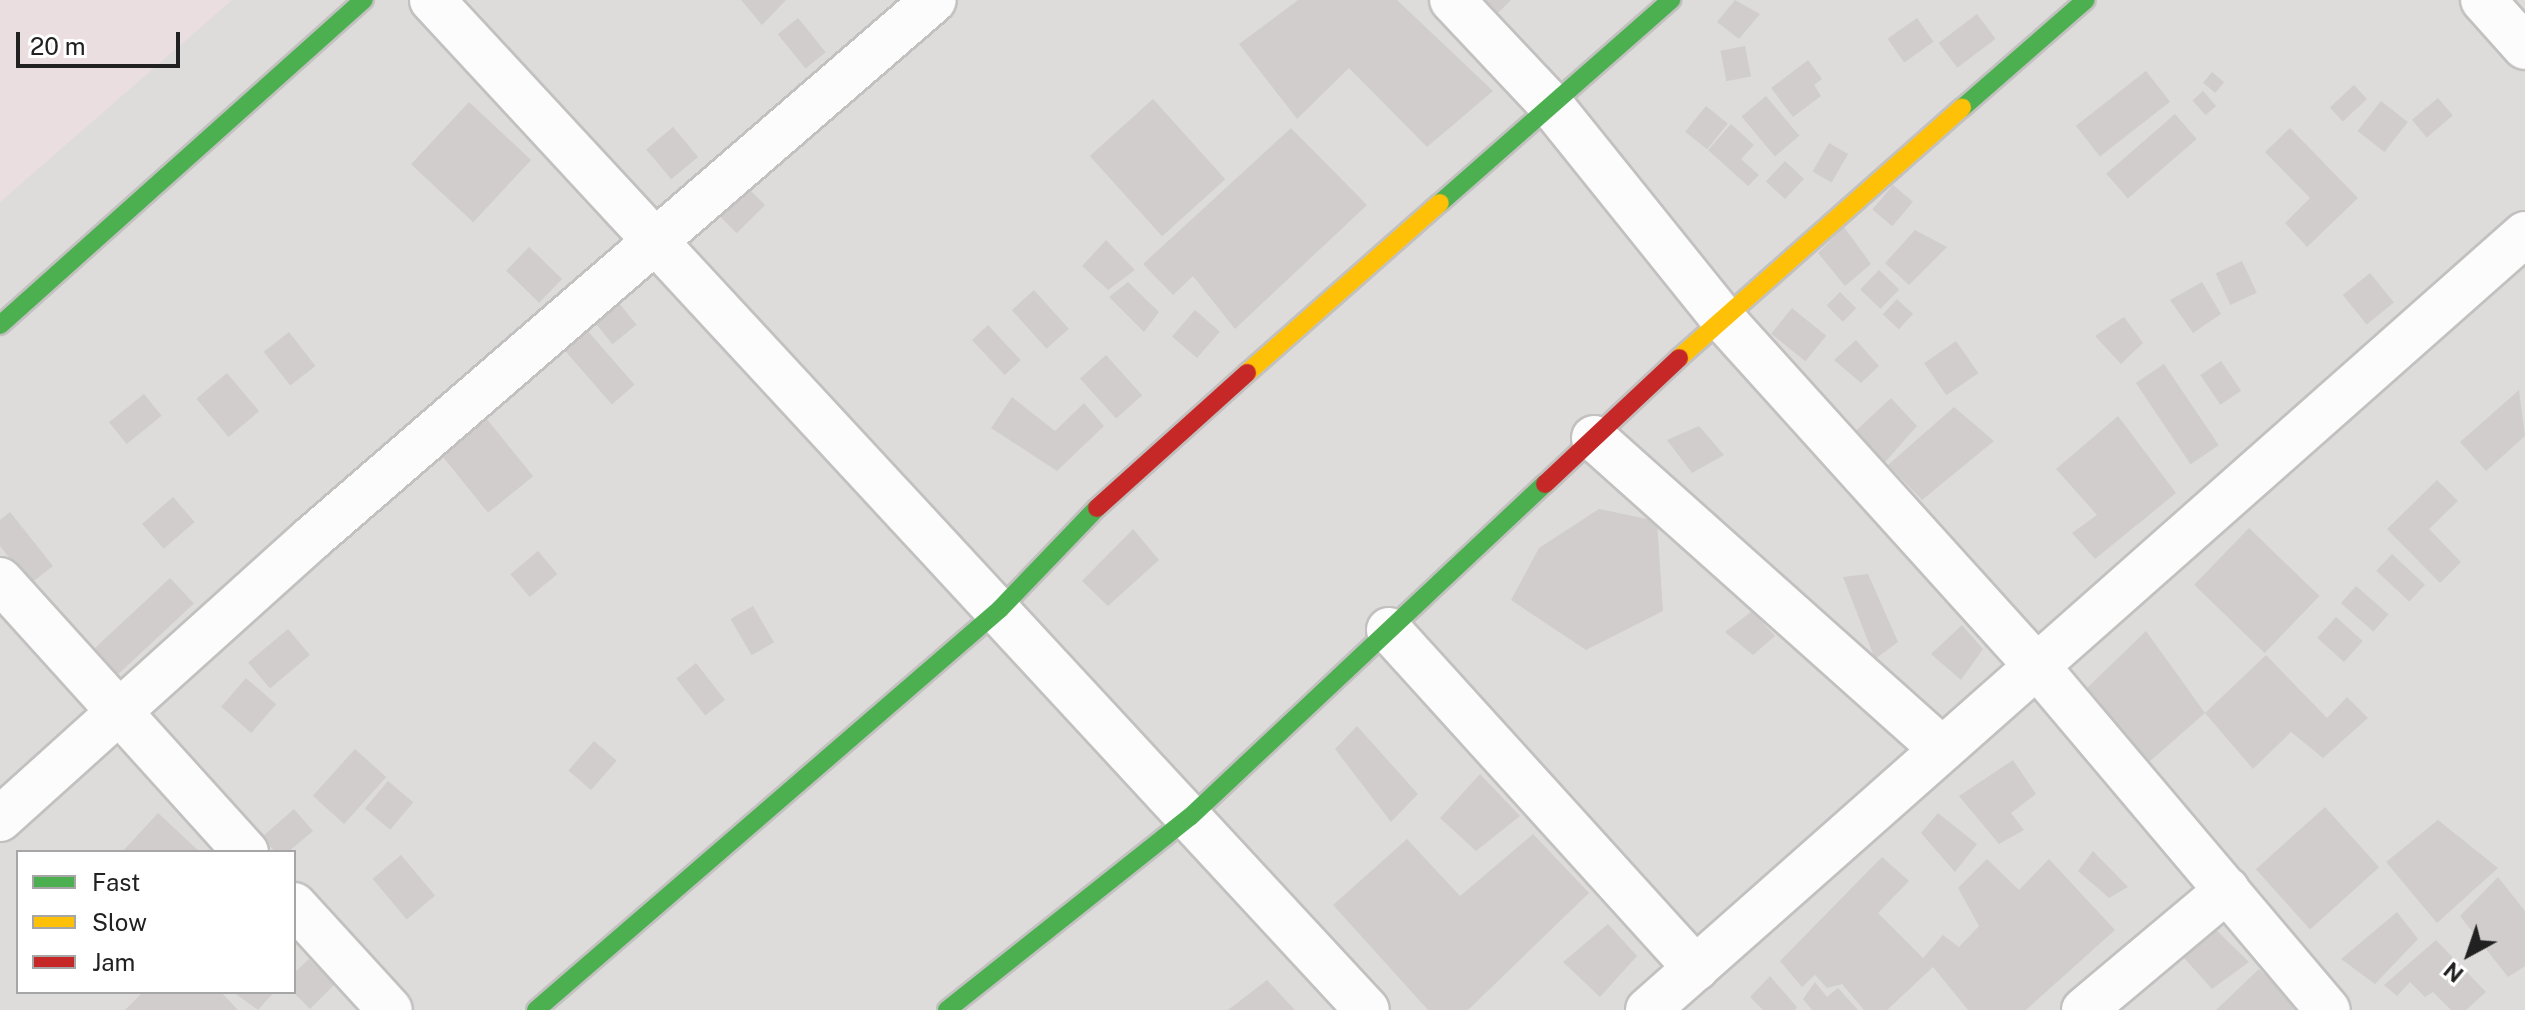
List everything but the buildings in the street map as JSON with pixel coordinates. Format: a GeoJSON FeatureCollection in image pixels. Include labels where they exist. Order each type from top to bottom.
{"type":"FeatureCollection","features":[{"type":"Feature","properties":{"kind":"street"},"geometry":{"type":"LineString","coordinates":[[0,325],[364,0]]}},
{"type":"Feature","properties":{"kind":"street"},"geometry":{"type":"LineString","coordinates":[[432,0],[1000,609],[1367,1010]]}},
{"type":"Feature","properties":{"kind":"street"},"geometry":{"type":"LineString","coordinates":[[0,819],[654,240],[934,0]]}},
{"type":"Feature","properties":{"kind":"street"},"geometry":{"type":"LineString","coordinates":[[1452,0],[1551,105],[1722,318],[2036,665],[2328,1010]]}},
{"type":"Feature","properties":{"kind":"street"},"geometry":{"type":"LineString","coordinates":[[536,1010],[1000,609],[1117,488],[1671,0]]}},
{"type":"Feature","properties":{"kind":"street"},"geometry":{"type":"LineString","coordinates":[[947,1010],[1190,817],[1722,318],[2086,0]]}},
{"type":"Feature","properties":{"kind":"street"},"geometry":{"type":"LineString","coordinates":[[2483,0],[2525,47]]}},
{"type":"Feature","properties":{"kind":"street"},"geometry":{"type":"LineString","coordinates":[[1648,1010],[2525,234]]}},
{"type":"Feature","properties":{"kind":"street"},"geometry":{"type":"LineString","coordinates":[[1594,438],[1942,749]]}},
{"type":"Feature","properties":{"kind":"street"},"geometry":{"type":"LineString","coordinates":[[0,580],[244,850]]}},
{"type":"Feature","properties":{"kind":"street"},"geometry":{"type":"LineString","coordinates":[[1389,630],[1696,968]]}},
{"type":"Feature","properties":{"kind":"street"},"geometry":{"type":"LineString","coordinates":[[2084,1010],[2227,890]]}},
{"type":"Feature","properties":{"kind":"street"},"geometry":{"type":"LineString","coordinates":[[296,907],[390,1010]]}},
{"type":"Feature","properties":{"kind":"shaded area"},"geometry":{"type":"Polygon","coordinates":[[[0,0],[2525,0],[2525,1010],[0,1010],[0,0]]]}},
{"type":"Feature","properties":{"kind":"shaded area"},"geometry":{"type":"Polygon","coordinates":[[[0,0],[232,0],[0,202],[0,0]]]}},
{"type":"Feature","properties":{"kind":"traffic: fast"},"geometry":{"type":"LineString","coordinates":[[0,325],[364,0]]}},
{"type":"Feature","properties":{"kind":"traffic: fast"},"geometry":{"type":"LineString","coordinates":[[1440,203],[1671,0]]}},
{"type":"Feature","properties":{"kind":"traffic: fast"},"geometry":{"type":"LineString","coordinates":[[1962,108],[2086,0]]}},
{"type":"Feature","properties":{"kind":"traffic: fast"},"geometry":{"type":"LineString","coordinates":[[947,1010],[1190,817],[1545,484]]}},
{"type":"Feature","properties":{"kind":"traffic: fast"},"geometry":{"type":"LineString","coordinates":[[536,1010],[1000,609],[1097,508]]}},
{"type":"Feature","properties":{"kind":"traffic: slow"},"geometry":{"type":"LineString","coordinates":[[1679,358],[1962,108]]}},
{"type":"Feature","properties":{"kind":"traffic: slow"},"geometry":{"type":"LineString","coordinates":[[1247,373],[1440,203]]}},
{"type":"Feature","properties":{"kind":"traffic: jam"},"geometry":{"type":"LineString","coordinates":[[1545,484],[1679,358]]}},
{"type":"Feature","properties":{"kind":"traffic: jam"},"geometry":{"type":"LineString","coordinates":[[1097,508],[1247,373]]}}]}
